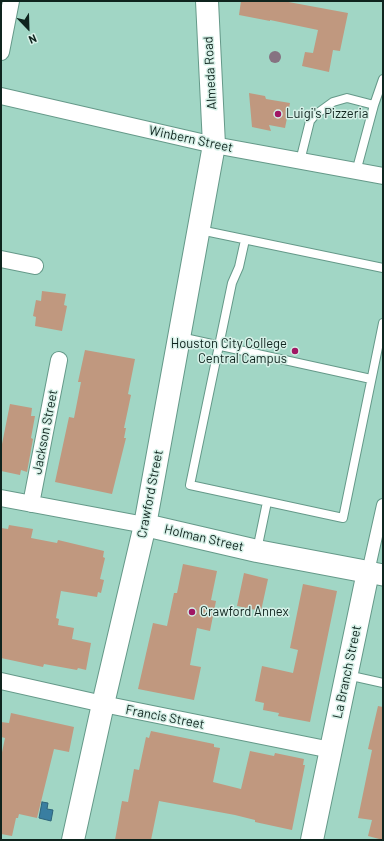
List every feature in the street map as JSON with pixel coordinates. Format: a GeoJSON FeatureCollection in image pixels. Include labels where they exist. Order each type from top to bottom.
{"type":"FeatureCollection","features":[{"type":"Feature","properties":{"kind":"main road","name":"Almeda Road"},"geometry":{"type":"LineString","coordinates":[[207,1],[214,145]]}},
{"type":"Feature","properties":{"kind":"main road","name":"Crawford Street"},"geometry":{"type":"LineString","coordinates":[[73,840],[145,525],[214,145]]}},
{"type":"Feature","properties":{"kind":"main road","name":"Holman Street"},"geometry":{"type":"LineString","coordinates":[[145,525],[257,551],[375,573]]}},
{"type":"Feature","properties":{"kind":"main road","name":"La Branch Street"},"geometry":{"type":"LineString","coordinates":[[312,840],[346,675],[375,573]]}},
{"type":"Feature","properties":{"kind":"street"},"geometry":{"type":"LineString","coordinates":[[1,52],[11,1]]}},
{"type":"Feature","properties":{"kind":"street","name":"Winbern Street"},"geometry":{"type":"LineString","coordinates":[[1,96],[214,145],[383,176]]}},
{"type":"Feature","properties":{"kind":"street"},"geometry":{"type":"LineString","coordinates":[[1,259],[35,266]]}},
{"type":"Feature","properties":{"kind":"street","name":"Jackson Street"},"geometry":{"type":"LineString","coordinates":[[31,504],[59,360]]}},
{"type":"Feature","properties":{"kind":"street","name":"Holman Street"},"geometry":{"type":"LineString","coordinates":[[1,498],[145,525]]}},
{"type":"Feature","properties":{"kind":"street","name":"La Branch Street"},"geometry":{"type":"LineString","coordinates":[[375,573],[383,505]]}},
{"type":"Feature","properties":{"kind":"street","name":"Francis Street"},"geometry":{"type":"LineString","coordinates":[[1,682],[330,750]]}},
{"type":"Feature","properties":{"kind":"lane"},"geometry":{"type":"LineString","coordinates":[[356,172],[374,105],[383,79]]}},
{"type":"Feature","properties":{"kind":"lane"},"geometry":{"type":"LineString","coordinates":[[300,160],[310,121],[315,115],[333,102],[347,98],[374,105]]}},
{"type":"Feature","properties":{"kind":"lane"},"geometry":{"type":"LineString","coordinates":[[199,230],[383,268]]}},
{"type":"Feature","properties":{"kind":"lane"},"geometry":{"type":"LineString","coordinates":[[245,240],[239,267],[232,283],[190,486],[343,518],[383,322]]}},
{"type":"Feature","properties":{"kind":"lane"},"geometry":{"type":"LineString","coordinates":[[180,338],[371,379]]}},
{"type":"Feature","properties":{"kind":"lane"},"geometry":{"type":"LineString","coordinates":[[257,551],[267,502]]}},
{"type":"Feature","properties":{"kind":"lane"},"geometry":{"type":"LineString","coordinates":[[346,675],[383,683]]}},
{"type":"Feature","properties":{"kind":"water"},"geometry":{"type":"Polygon","coordinates":[[[42,802],[48,803],[47,809],[53,810],[51,821],[39,818],[42,802]]]}},
{"type":"Feature","properties":{"kind":"building"},"geometry":{"type":"Polygon","coordinates":[[[241,1],[283,1],[348,13],[340,51],[333,50],[329,72],[302,66],[305,52],[313,53],[318,30],[239,15],[241,1]]]}},
{"type":"Feature","properties":{"kind":"building"},"geometry":{"type":"Polygon","coordinates":[[[249,93],[265,96],[266,99],[290,103],[285,128],[269,125],[271,131],[252,127],[249,93]]]}},
{"type":"Feature","properties":{"kind":"building"},"geometry":{"type":"Polygon","coordinates":[[[42,291],[66,294],[64,305],[67,306],[62,331],[35,326],[36,317],[33,316],[36,300],[41,301],[42,291]]]}},
{"type":"Feature","properties":{"kind":"building"},"geometry":{"type":"Polygon","coordinates":[[[85,350],[135,359],[128,394],[131,395],[124,428],[126,428],[124,438],[126,438],[112,494],[55,482],[69,417],[74,418],[81,382],[78,382],[85,350]]]}},
{"type":"Feature","properties":{"kind":"building"},"geometry":{"type":"Polygon","coordinates":[[[10,404],[32,408],[31,416],[35,416],[31,438],[33,439],[27,472],[21,470],[20,475],[1,471],[1,449],[10,404]]]}},
{"type":"Feature","properties":{"kind":"building"},"geometry":{"type":"Polygon","coordinates":[[[9,525],[33,529],[31,538],[57,543],[58,540],[104,551],[103,557],[105,558],[100,579],[104,580],[101,593],[98,592],[97,597],[61,591],[56,618],[59,619],[58,625],[74,628],[72,639],[91,643],[86,670],[78,668],[77,670],[44,664],[43,667],[1,658],[1,528],[8,529],[9,525]]]}},
{"type":"Feature","properties":{"kind":"building"},"geometry":{"type":"Polygon","coordinates":[[[183,564],[217,571],[211,600],[216,601],[210,631],[197,628],[190,665],[201,667],[194,700],[138,689],[153,623],[167,626],[174,593],[177,593],[183,564]]]}},
{"type":"Feature","properties":{"kind":"building"},"geometry":{"type":"Polygon","coordinates":[[[244,573],[268,579],[261,611],[237,606],[244,573]]]}},
{"type":"Feature","properties":{"kind":"building"},"geometry":{"type":"Polygon","coordinates":[[[303,584],[337,591],[310,722],[278,716],[279,713],[263,710],[264,703],[255,701],[262,666],[293,673],[298,650],[290,648],[303,584]]]}},
{"type":"Feature","properties":{"kind":"building"},"geometry":{"type":"Polygon","coordinates":[[[378,706],[383,707],[383,840],[368,836],[372,820],[358,818],[372,750],[368,749],[378,706]]]}},
{"type":"Feature","properties":{"kind":"building"},"geometry":{"type":"Polygon","coordinates":[[[11,713],[74,727],[69,752],[54,749],[37,818],[19,814],[18,818],[16,818],[12,836],[1,834],[1,757],[5,738],[1,737],[1,722],[9,723],[11,713]]]}},
{"type":"Feature","properties":{"kind":"building"},"geometry":{"type":"Polygon","coordinates":[[[151,731],[214,744],[214,747],[220,748],[213,782],[241,789],[250,751],[274,756],[275,753],[304,759],[303,765],[305,765],[292,830],[255,822],[255,820],[235,815],[159,801],[151,840],[115,840],[122,801],[128,802],[134,769],[139,770],[146,737],[149,738],[151,731]]]}},
{"type":"Feature","properties":{"kind":"place","name":"Luigi's Pizzeria"},"geometry":{"type":"Point","coordinates":[278,114]}},
{"type":"Feature","properties":{"kind":"place","name":"Houston City College Central Campus"},"geometry":{"type":"Point","coordinates":[295,351]}},
{"type":"Feature","properties":{"kind":"place","name":"Crawford Annex"},"geometry":{"type":"Point","coordinates":[192,612]}}]}
